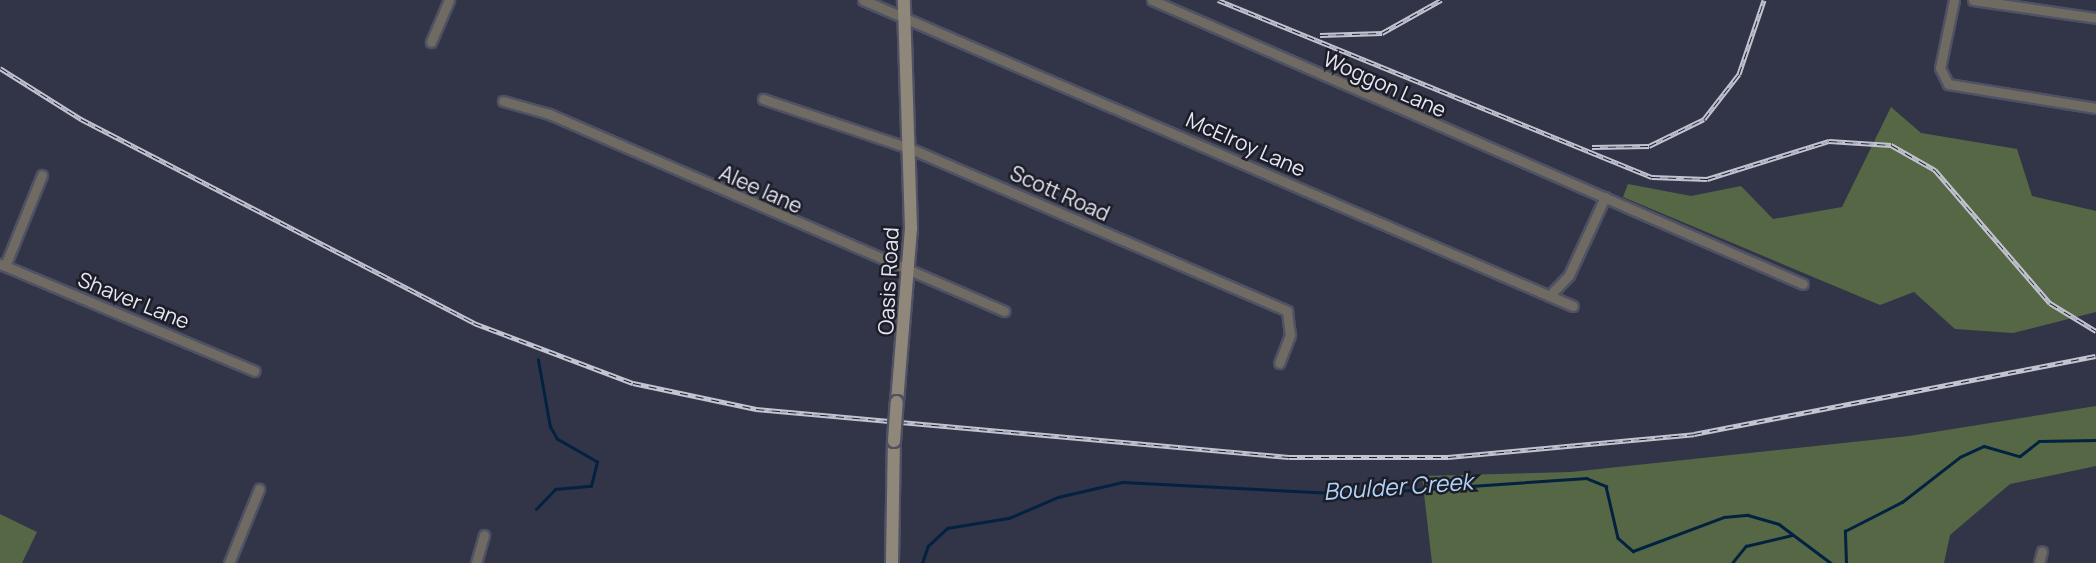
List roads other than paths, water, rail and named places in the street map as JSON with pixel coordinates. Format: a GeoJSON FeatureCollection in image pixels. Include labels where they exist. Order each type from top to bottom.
{"type":"FeatureCollection","features":[{"type":"Feature","properties":{"kind":"main road","name":"Oasis Road"},"geometry":{"type":"LineString","coordinates":[[892,563],[894,441],[910,274],[904,0]]}},
{"type":"Feature","properties":{"kind":"street"},"geometry":{"type":"LineString","coordinates":[[431,42],[449,0]]}},
{"type":"Feature","properties":{"kind":"street","name":"McElroy Lane"},"geometry":{"type":"LineString","coordinates":[[863,0],[1573,306]]}},
{"type":"Feature","properties":{"kind":"street","name":"Woggon Lane"},"geometry":{"type":"LineString","coordinates":[[1152,0],[1803,284]]}},
{"type":"Feature","properties":{"kind":"street"},"geometry":{"type":"LineString","coordinates":[[1954,0],[1940,68],[1945,81],[2096,108]]}},
{"type":"Feature","properties":{"kind":"street"},"geometry":{"type":"LineString","coordinates":[[1973,0],[2096,18]]}},
{"type":"Feature","properties":{"kind":"street","name":"Scott Road"},"geometry":{"type":"LineString","coordinates":[[763,99],[909,148],[1287,311],[1290,335],[1279,363]]}},
{"type":"Feature","properties":{"kind":"street","name":"Alee lane"},"geometry":{"type":"LineString","coordinates":[[503,101],[549,114],[910,274],[1004,311]]}},
{"type":"Feature","properties":{"kind":"street"},"geometry":{"type":"LineString","coordinates":[[2,265],[42,175]]}},
{"type":"Feature","properties":{"kind":"street"},"geometry":{"type":"LineString","coordinates":[[1549,296],[1569,275],[1605,197]]}},
{"type":"Feature","properties":{"kind":"street","name":"Shaver Lane"},"geometry":{"type":"LineString","coordinates":[[2,265],[254,371]]}},
{"type":"Feature","properties":{"kind":"street"},"geometry":{"type":"LineString","coordinates":[[229,563],[259,489]]}},
{"type":"Feature","properties":{"kind":"street"},"geometry":{"type":"LineString","coordinates":[[476,563],[484,535]]}},
{"type":"Feature","properties":{"kind":"street"},"geometry":{"type":"LineString","coordinates":[[2039,563],[2042,551]]}},
{"type":"Feature","properties":{"kind":"waterway"},"geometry":{"type":"LineString","coordinates":[[536,509],[555,489],[591,486],[597,462],[557,439],[550,427],[538,360]]}},
{"type":"Feature","properties":{"kind":"waterway","name":"Boulder Creek"},"geometry":{"type":"LineString","coordinates":[[1846,563],[1845,531],[1902,502],[1960,457],[1984,446],[2020,456],[2039,441],[2096,440]]}},
{"type":"Feature","properties":{"kind":"waterway","name":"Boulder Creek"},"geometry":{"type":"LineString","coordinates":[[922,563],[928,546],[947,528],[1009,518],[1058,497],[1123,482],[1353,494],[1586,478],[1606,486],[1618,538],[1633,551],[1724,517],[1748,515],[1779,524],[1831,563]]}},
{"type":"Feature","properties":{"kind":"waterway"},"geometry":{"type":"LineString","coordinates":[[1732,563],[1746,546],[1792,535]]}},
{"type":"Feature","properties":{"kind":"railway"},"geometry":{"type":"LineString","coordinates":[[1218,0],[1652,177],[1707,179],[1829,141],[1891,145],[1935,170],[2050,303],[2096,331]]}},
{"type":"Feature","properties":{"kind":"railway"},"geometry":{"type":"LineString","coordinates":[[1320,35],[1382,33],[1441,0]]}},
{"type":"Feature","properties":{"kind":"railway"},"geometry":{"type":"LineString","coordinates":[[1592,147],[1649,146],[1704,119],[1739,74],[1764,0]]}},
{"type":"Feature","properties":{"kind":"railway"},"geometry":{"type":"LineString","coordinates":[[0,68],[81,119],[474,323],[633,383],[756,409],[1289,457],[1448,457],[1694,434],[2096,356]]}}]}
